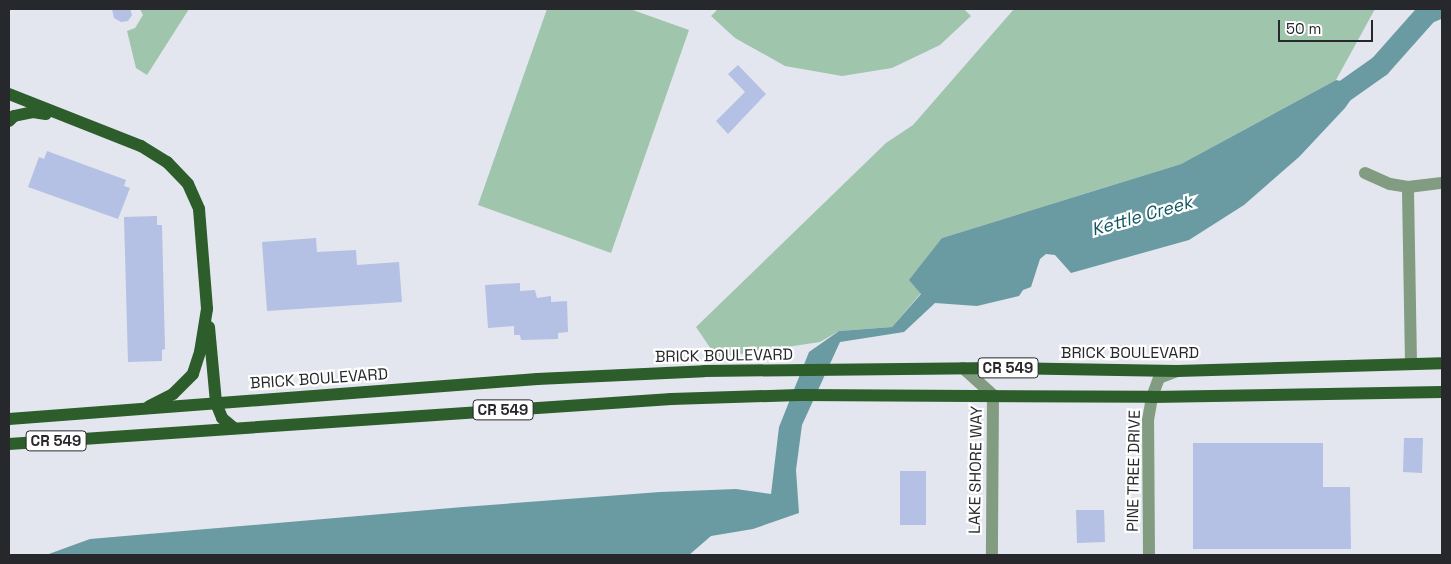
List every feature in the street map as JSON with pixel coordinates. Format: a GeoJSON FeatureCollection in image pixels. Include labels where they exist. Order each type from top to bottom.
{"type":"FeatureCollection","features":[{"type":"Feature","properties":{"kind":"main road"},"geometry":{"type":"LineString","coordinates":[[9,94],[60,116],[141,146],[166,162],[188,184],[199,209],[216,403],[222,418],[234,428]]}},
{"type":"Feature","properties":{"kind":"main road"},"geometry":{"type":"LineString","coordinates":[[9,121],[14,116],[33,112],[60,116]]}},
{"type":"Feature","properties":{"kind":"main road"},"geometry":{"type":"LineString","coordinates":[[144,409],[173,394],[193,374],[200,352],[207,310]]}},
{"type":"Feature","properties":{"kind":"main road","name":"BRICK BOULEVARD"},"geometry":{"type":"LineString","coordinates":[[9,419],[537,379],[773,370],[963,368],[1177,370],[1442,364]]}},
{"type":"Feature","properties":{"kind":"main road","name":"CR 549"},"geometry":{"type":"LineString","coordinates":[[9,444],[671,399],[773,396],[993,395],[1152,397],[1442,392]]}},
{"type":"Feature","properties":{"kind":"street"},"geometry":{"type":"LineString","coordinates":[[1365,172],[1390,184],[1408,187],[1442,183]]}},
{"type":"Feature","properties":{"kind":"street"},"geometry":{"type":"LineString","coordinates":[[1408,187],[1411,364]]}},
{"type":"Feature","properties":{"kind":"street","name":"LAKE SHORE WAY"},"geometry":{"type":"LineString","coordinates":[[963,368],[993,395],[992,555]]}},
{"type":"Feature","properties":{"kind":"street","name":"PINE TREE DRIVE"},"geometry":{"type":"LineString","coordinates":[[1149,555],[1148,420],[1152,397],[1159,378],[1177,370]]}},
{"type":"Feature","properties":{"kind":"green space"},"geometry":{"type":"Polygon","coordinates":[[[140,9],[189,9],[147,75],[136,68],[127,31],[135,28],[143,15],[140,9]]]}},
{"type":"Feature","properties":{"kind":"green space"},"geometry":{"type":"Polygon","coordinates":[[[547,9],[630,9],[689,30],[611,253],[478,205],[547,9]]]}},
{"type":"Feature","properties":{"kind":"green space"},"geometry":{"type":"Polygon","coordinates":[[[718,9],[964,9],[971,16],[940,45],[892,68],[842,76],[785,66],[735,38],[711,16],[718,9]]]}},
{"type":"Feature","properties":{"kind":"green space"},"geometry":{"type":"Polygon","coordinates":[[[1014,9],[1375,9],[1336,80],[1181,164],[942,238],[921,293],[892,327],[839,331],[820,342],[720,357],[713,352],[696,327],[886,143],[913,125],[1014,9]]]}},
{"type":"Feature","properties":{"kind":"water"},"geometry":{"type":"Polygon","coordinates":[[[1336,80],[1353,84],[1354,95],[1345,108],[1299,157],[1244,205],[1189,240],[1071,273],[1055,255],[1046,254],[1040,259],[1031,287],[1023,290],[1019,296],[977,306],[935,303],[904,332],[840,342],[802,425],[796,470],[799,513],[753,529],[711,536],[689,555],[46,555],[90,539],[463,507],[660,492],[736,489],[771,494],[779,427],[809,352],[839,331],[892,327],[921,294],[909,280],[942,238],[1181,164],[1336,80]]]}},
{"type":"Feature","properties":{"kind":"building"},"geometry":{"type":"Polygon","coordinates":[[[112,9],[130,9],[132,15],[128,21],[121,22],[114,18],[112,9]]]}},
{"type":"Feature","properties":{"kind":"building"},"geometry":{"type":"Polygon","coordinates":[[[738,65],[766,94],[728,134],[716,121],[745,92],[728,74],[738,65]]]}},
{"type":"Feature","properties":{"kind":"building"},"geometry":{"type":"Polygon","coordinates":[[[47,151],[126,180],[124,186],[130,188],[118,219],[28,187],[39,157],[44,159],[47,151]]]}},
{"type":"Feature","properties":{"kind":"building"},"geometry":{"type":"Polygon","coordinates":[[[157,216],[157,225],[162,225],[165,349],[162,350],[162,361],[128,362],[124,217],[157,216]]]}},
{"type":"Feature","properties":{"kind":"building"},"geometry":{"type":"Polygon","coordinates":[[[316,238],[317,252],[356,250],[357,265],[399,262],[402,302],[267,311],[262,242],[316,238]]]}},
{"type":"Feature","properties":{"kind":"building"},"geometry":{"type":"Polygon","coordinates":[[[520,283],[520,291],[535,290],[537,298],[551,296],[551,302],[567,301],[568,332],[558,333],[558,339],[521,340],[520,335],[514,335],[514,326],[488,328],[485,285],[520,283]]]}},
{"type":"Feature","properties":{"kind":"building"},"geometry":{"type":"Polygon","coordinates":[[[1404,438],[1423,438],[1422,473],[1403,472],[1404,438]]]}},
{"type":"Feature","properties":{"kind":"building"},"geometry":{"type":"Polygon","coordinates":[[[1193,443],[1323,443],[1323,487],[1350,487],[1351,549],[1193,549],[1193,443]]]}},
{"type":"Feature","properties":{"kind":"building"},"geometry":{"type":"Polygon","coordinates":[[[900,471],[926,471],[926,525],[900,525],[900,471]]]}},
{"type":"Feature","properties":{"kind":"building"},"geometry":{"type":"Polygon","coordinates":[[[1076,510],[1104,510],[1105,542],[1077,543],[1076,510]]]}},
{"type":"Feature","properties":{"kind":"waterway","name":"Kettle Creek"},"geometry":{"type":"LineString","coordinates":[[1329,102],[1380,66],[1427,13],[1437,9]]}}]}
